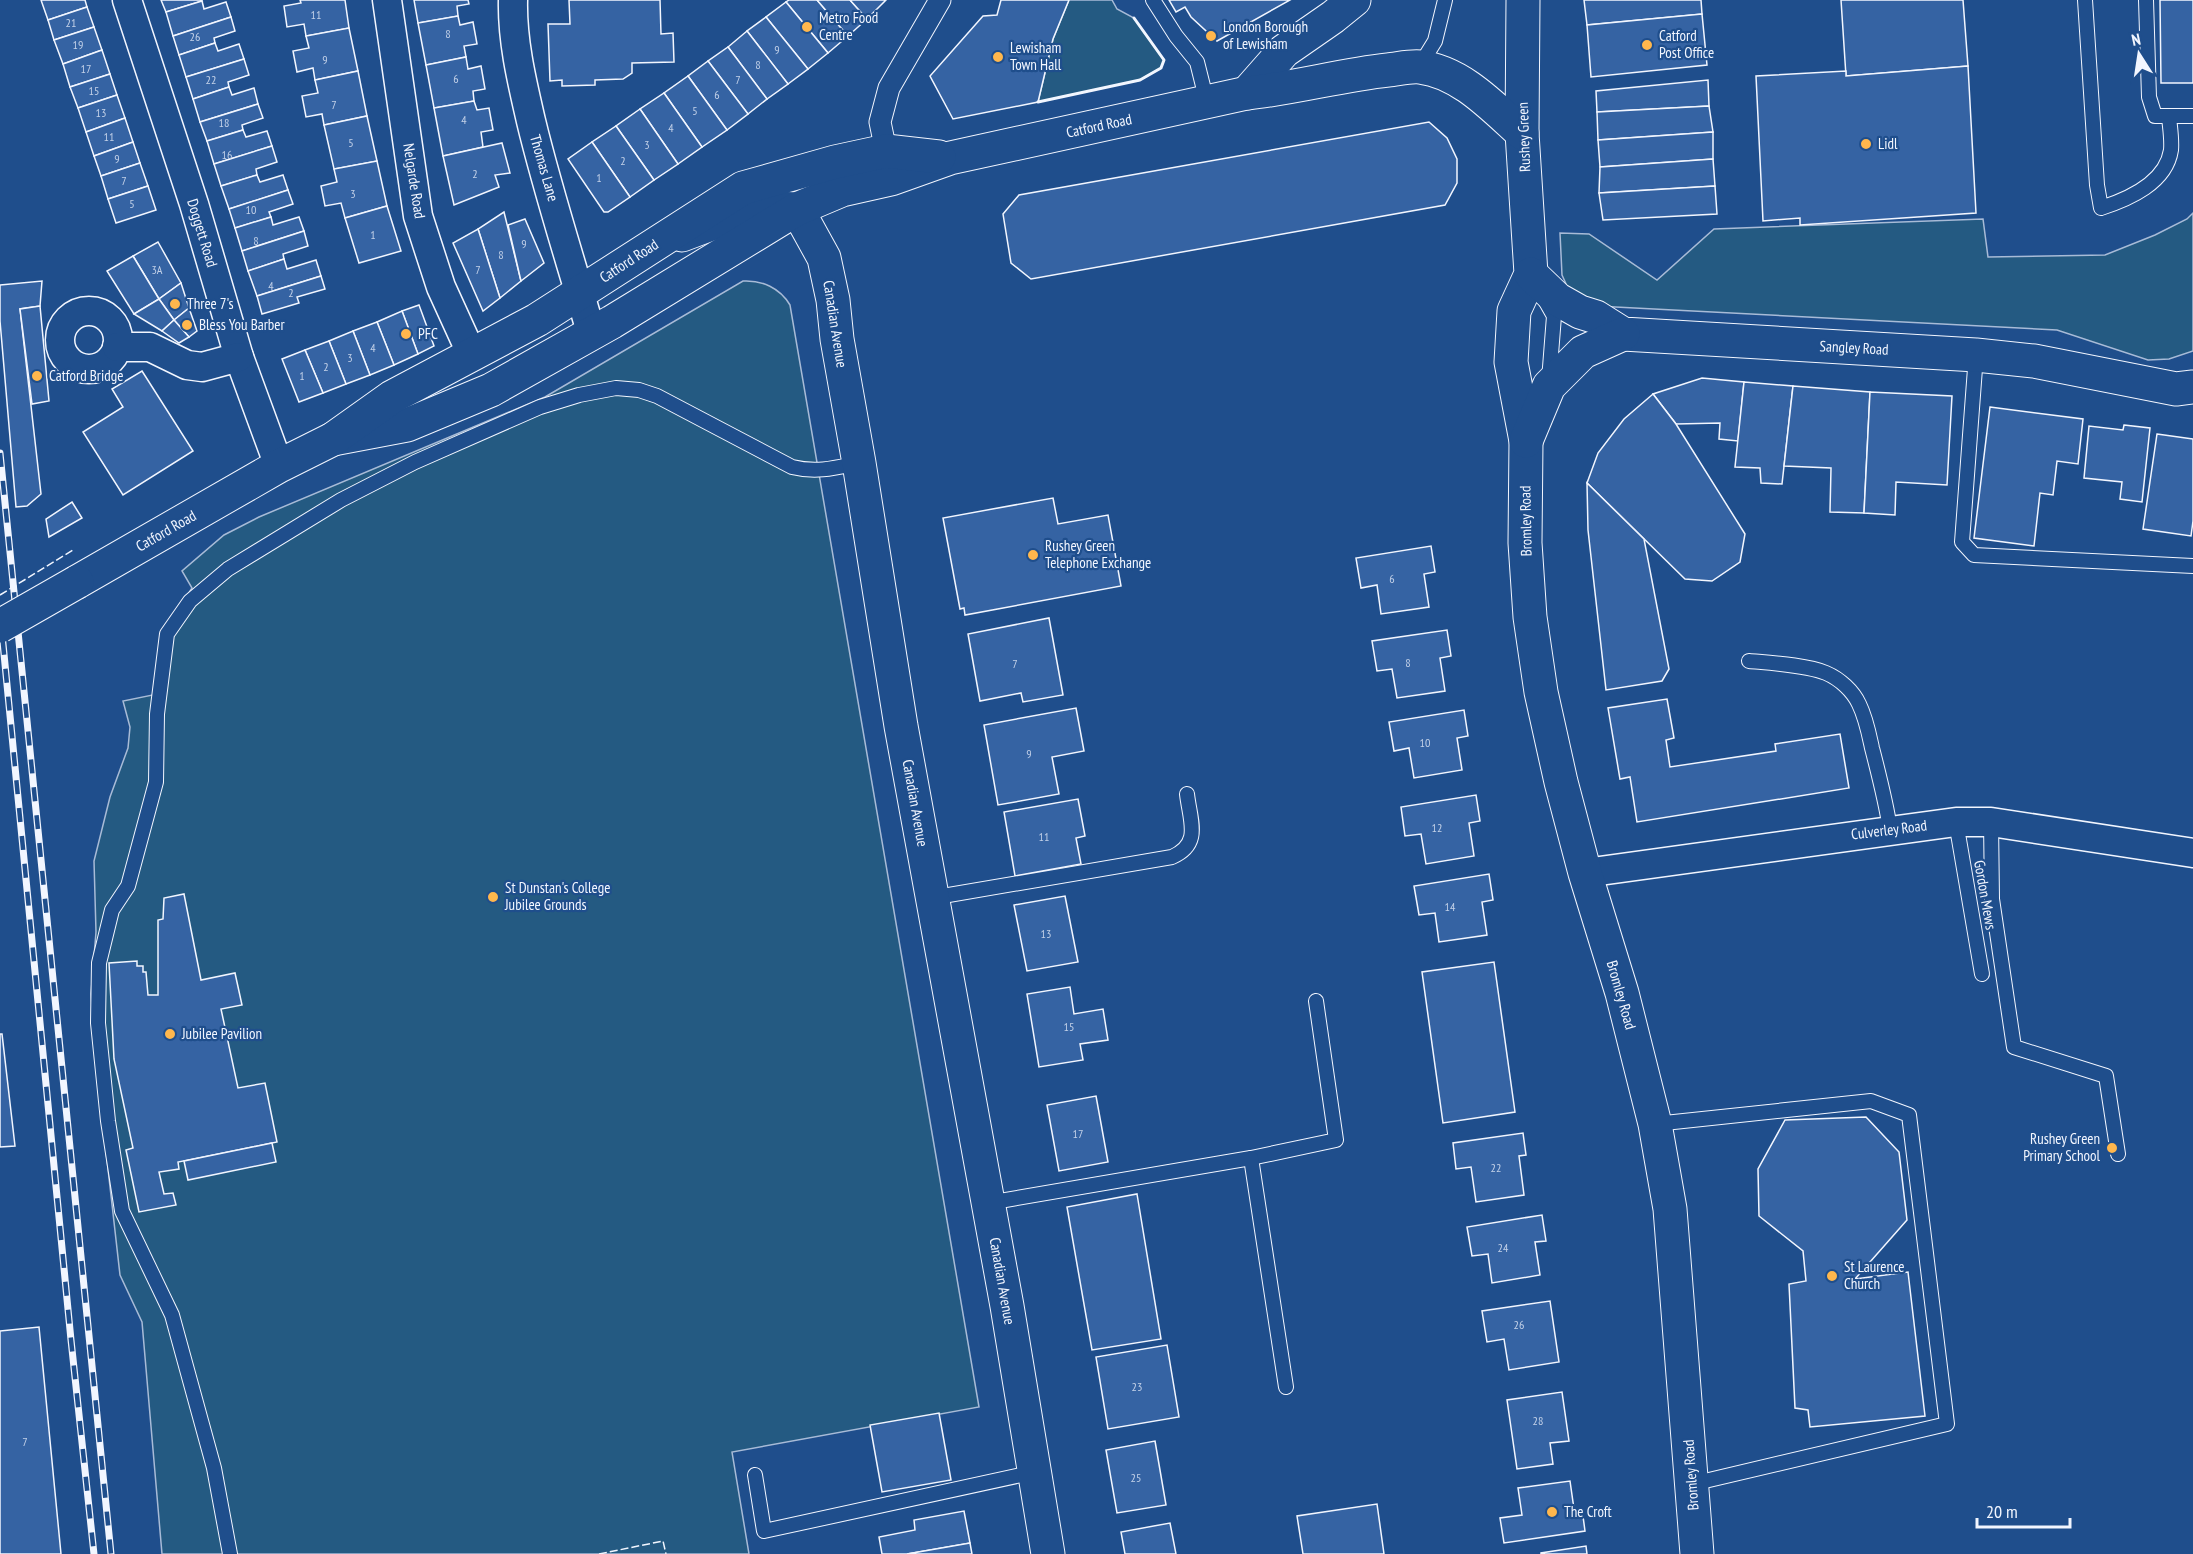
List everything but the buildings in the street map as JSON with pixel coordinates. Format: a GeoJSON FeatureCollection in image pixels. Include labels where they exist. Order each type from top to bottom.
{"type":"FeatureCollection","features":[{"type":"Feature","properties":{"kind":"main road"},"geometry":{"type":"LineString","coordinates":[[1247,93],[1284,51],[1354,0]]}},
{"type":"Feature","properties":{"kind":"main road","name":"Rushey Green"},"geometry":{"type":"LineString","coordinates":[[1523,0],[1522,133],[1531,274]]}},
{"type":"Feature","properties":{"kind":"main road","name":"Catford Road"},"geometry":{"type":"LineString","coordinates":[[333,439],[407,425],[491,390],[555,355],[797,209],[842,190],[891,179],[950,158],[1247,93],[1289,88],[1370,72],[1419,67],[1441,73],[1477,92],[1522,133]]}},
{"type":"Feature","properties":{"kind":"main road","name":"Catford Road"},"geometry":{"type":"LineString","coordinates":[[0,626],[279,466],[333,439],[392,397],[537,320],[743,188],[835,162],[886,151],[950,158]]}},
{"type":"Feature","properties":{"kind":"main road"},"geometry":{"type":"LineString","coordinates":[[650,247],[756,207],[797,209]]}},
{"type":"Feature","properties":{"kind":"main road","name":"Canadian Avenue"},"geometry":{"type":"LineString","coordinates":[[797,209],[824,258],[833,300],[837,339],[901,726],[988,1203],[1048,1554]]}},
{"type":"Feature","properties":{"kind":"main road","name":"Sangley Road"},"geometry":{"type":"LineString","coordinates":[[1531,274],[1557,299],[1580,312],[1596,317],[1623,334],[1976,355],[2034,361],[2187,390]]}},
{"type":"Feature","properties":{"kind":"main road","name":"Bromley Road"},"geometry":{"type":"LineString","coordinates":[[1531,274],[1514,311],[1511,363],[1526,441],[1525,543],[1530,617],[1541,692],[1585,873],[1622,993],[1655,1124],[1670,1209],[1697,1554]]}},
{"type":"Feature","properties":{"kind":"main road","name":"Bromley Road"},"geometry":{"type":"LineString","coordinates":[[1526,441],[1549,386],[1582,352],[1623,334]]}},
{"type":"Feature","properties":{"kind":"street","name":"Doggett Road"},"geometry":{"type":"LineString","coordinates":[[127,0],[194,204],[239,357],[279,466]]}},
{"type":"Feature","properties":{"kind":"street","name":"Nelgarde Road"},"geometry":{"type":"LineString","coordinates":[[387,0],[418,216],[441,287],[472,355]]}},
{"type":"Feature","properties":{"kind":"street","name":"Thomas Lane"},"geometry":{"type":"LineString","coordinates":[[513,0],[519,71],[538,150],[591,332]]}},
{"type":"Feature","properties":{"kind":"street"},"geometry":{"type":"LineString","coordinates":[[886,151],[880,122],[889,88],[940,0]]}},
{"type":"Feature","properties":{"kind":"street"},"geometry":{"type":"LineString","coordinates":[[117,347],[150,347],[187,365],[202,367],[239,357]]}},
{"type":"Feature","properties":{"kind":"street","name":"Culverley Road"},"geometry":{"type":"LineString","coordinates":[[1585,873],[1890,829],[1956,822],[1991,822],[2193,854]]}},
{"type":"Feature","properties":{"kind":"lane"},"geometry":{"type":"LineString","coordinates":[[1153,0],[1176,36],[1197,62],[1207,102]]}},
{"type":"Feature","properties":{"kind":"lane"},"geometry":{"type":"LineString","coordinates":[[1419,67],[1435,42],[1445,0]]}},
{"type":"Feature","properties":{"kind":"lane"},"geometry":{"type":"LineString","coordinates":[[2085,0],[2097,185],[2101,208],[2121,202],[2140,192],[2163,170],[2169,159],[2171,147],[2169,117]]}},
{"type":"Feature","properties":{"kind":"lane"},"geometry":{"type":"LineString","coordinates":[[2146,0],[2150,97],[2155,116],[2193,116]]}},
{"type":"Feature","properties":{"kind":"lane"},"geometry":{"type":"LineString","coordinates":[[1531,274],[1554,316],[1549,386]]}},
{"type":"Feature","properties":{"kind":"lane"},"geometry":{"type":"LineString","coordinates":[[1976,355],[1962,542],[1974,555],[2193,566]]}},
{"type":"Feature","properties":{"kind":"lane"},"geometry":{"type":"LineString","coordinates":[[230,1554],[214,1468],[172,1315],[122,1211],[108,1121],[98,1023],[99,963],[112,910],[128,886],[156,782],[157,714],[167,634],[190,601],[228,569],[341,500],[415,462],[540,407],[579,395],[616,388],[639,390],[657,396],[792,467],[819,471],[859,463]]}},
{"type":"Feature","properties":{"kind":"lane"},"geometry":{"type":"LineString","coordinates":[[1749,661],[1825,672],[1840,681],[1852,693],[1865,719],[1886,800],[1890,829]]}},
{"type":"Feature","properties":{"kind":"lane"},"geometry":{"type":"LineString","coordinates":[[931,898],[1172,857],[1189,847],[1192,840],[1187,794]]}},
{"type":"Feature","properties":{"kind":"lane","name":"Gordon Mews"},"geometry":{"type":"LineString","coordinates":[[1956,822],[1982,974]]}},
{"type":"Feature","properties":{"kind":"lane"},"geometry":{"type":"LineString","coordinates":[[1991,822],[1992,900],[2014,1047],[2106,1076],[2118,1154]]}},
{"type":"Feature","properties":{"kind":"lane"},"geometry":{"type":"LineString","coordinates":[[988,1203],[1251,1158],[1336,1140],[1316,1001]]}},
{"type":"Feature","properties":{"kind":"lane"},"geometry":{"type":"LineString","coordinates":[[1655,1124],[1871,1101],[1909,1115],[1947,1424],[1692,1484]]}},
{"type":"Feature","properties":{"kind":"lane"},"geometry":{"type":"LineString","coordinates":[[1251,1158],[1286,1387]]}},
{"type":"Feature","properties":{"kind":"lane"},"geometry":{"type":"LineString","coordinates":[[755,1476],[764,1531],[1035,1472]]}},
{"type":"Feature","properties":{"kind":"shaded area"},"geometry":{"type":"Polygon","coordinates":[[[1069,0],[1112,0],[1117,9],[1134,18],[1164,60],[1161,68],[1140,80],[1038,102],[1053,39],[1069,0]]]}},
{"type":"Feature","properties":{"kind":"shaded area"},"geometry":{"type":"Polygon","coordinates":[[[2193,213],[2193,351],[2169,359],[2148,360],[2057,330],[1596,306],[1567,286],[1562,275],[1560,233],[1589,234],[1657,280],[1714,229],[1983,219],[1988,257],[2105,255],[2155,235],[2187,219],[2193,213]]]}},
{"type":"Feature","properties":{"kind":"shaded area","name":"St Dunstan's College Jubilee Grounds"},"geometry":{"type":"Polygon","coordinates":[[[743,281],[770,286],[790,305],[979,1407],[732,1452],[749,1554],[162,1554],[142,1322],[120,1275],[96,1063],[91,994],[96,932],[94,861],[110,797],[128,748],[130,727],[123,701],[153,695],[157,667],[165,639],[192,588],[182,571],[224,535],[259,517],[545,397],[743,281]]]}},
{"type":"Feature","properties":{"kind":"railway"},"geometry":{"type":"LineString","coordinates":[[0,453],[111,1554]]}},
{"type":"Feature","properties":{"kind":"railway"},"geometry":{"type":"LineString","coordinates":[[0,613],[94,1554]]}},
{"type":"Feature","properties":{"kind":"fence"},"geometry":{"type":"LineString","coordinates":[[0,595],[73,550]]}},
{"type":"Feature","properties":{"kind":"fence"},"geometry":{"type":"LineString","coordinates":[[599,1554],[663,1541],[666,1554]]}},
{"type":"Feature","properties":{"kind":"wall"},"geometry":{"type":"LineString","coordinates":[[1038,102],[1140,80],[1161,68],[1164,60],[1134,18]]}},
{"type":"Feature","properties":{"kind":"place","name":"Metro Food Centre"},"geometry":{"type":"Point","coordinates":[807,27]}},
{"type":"Feature","properties":{"kind":"place","name":"London Borough of Lewisham"},"geometry":{"type":"Point","coordinates":[1211,36]}},
{"type":"Feature","properties":{"kind":"place","name":"Catford Post Office"},"geometry":{"type":"Point","coordinates":[1647,45]}},
{"type":"Feature","properties":{"kind":"place","name":"Lewisham Town Hall"},"geometry":{"type":"Point","coordinates":[998,57]}},
{"type":"Feature","properties":{"kind":"place","name":"Lidl"},"geometry":{"type":"Point","coordinates":[1866,144]}},
{"type":"Feature","properties":{"kind":"place","name":"Three 7's"},"geometry":{"type":"Point","coordinates":[175,304]}},
{"type":"Feature","properties":{"kind":"place","name":"Bless You Barber"},"geometry":{"type":"Point","coordinates":[187,325]}},
{"type":"Feature","properties":{"kind":"place","name":"PFC"},"geometry":{"type":"Point","coordinates":[406,334]}},
{"type":"Feature","properties":{"kind":"place","name":"Catford Bridge"},"geometry":{"type":"Point","coordinates":[37,376]}},
{"type":"Feature","properties":{"kind":"place","name":"Rushey Green Telephone Exchange"},"geometry":{"type":"Point","coordinates":[1033,555]}},
{"type":"Feature","properties":{"kind":"place","name":"St Dunstan's College Jubilee Grounds"},"geometry":{"type":"Point","coordinates":[493,897]}},
{"type":"Feature","properties":{"kind":"place","name":"Jubilee Pavilion"},"geometry":{"type":"Point","coordinates":[170,1034]}},
{"type":"Feature","properties":{"kind":"place","name":"Rushey Green Primary School"},"geometry":{"type":"Point","coordinates":[2112,1148]}},
{"type":"Feature","properties":{"kind":"place","name":"St Laurence Church"},"geometry":{"type":"Point","coordinates":[1832,1276]}},
{"type":"Feature","properties":{"kind":"place","name":"The Croft"},"geometry":{"type":"Point","coordinates":[1552,1512]}}]}
